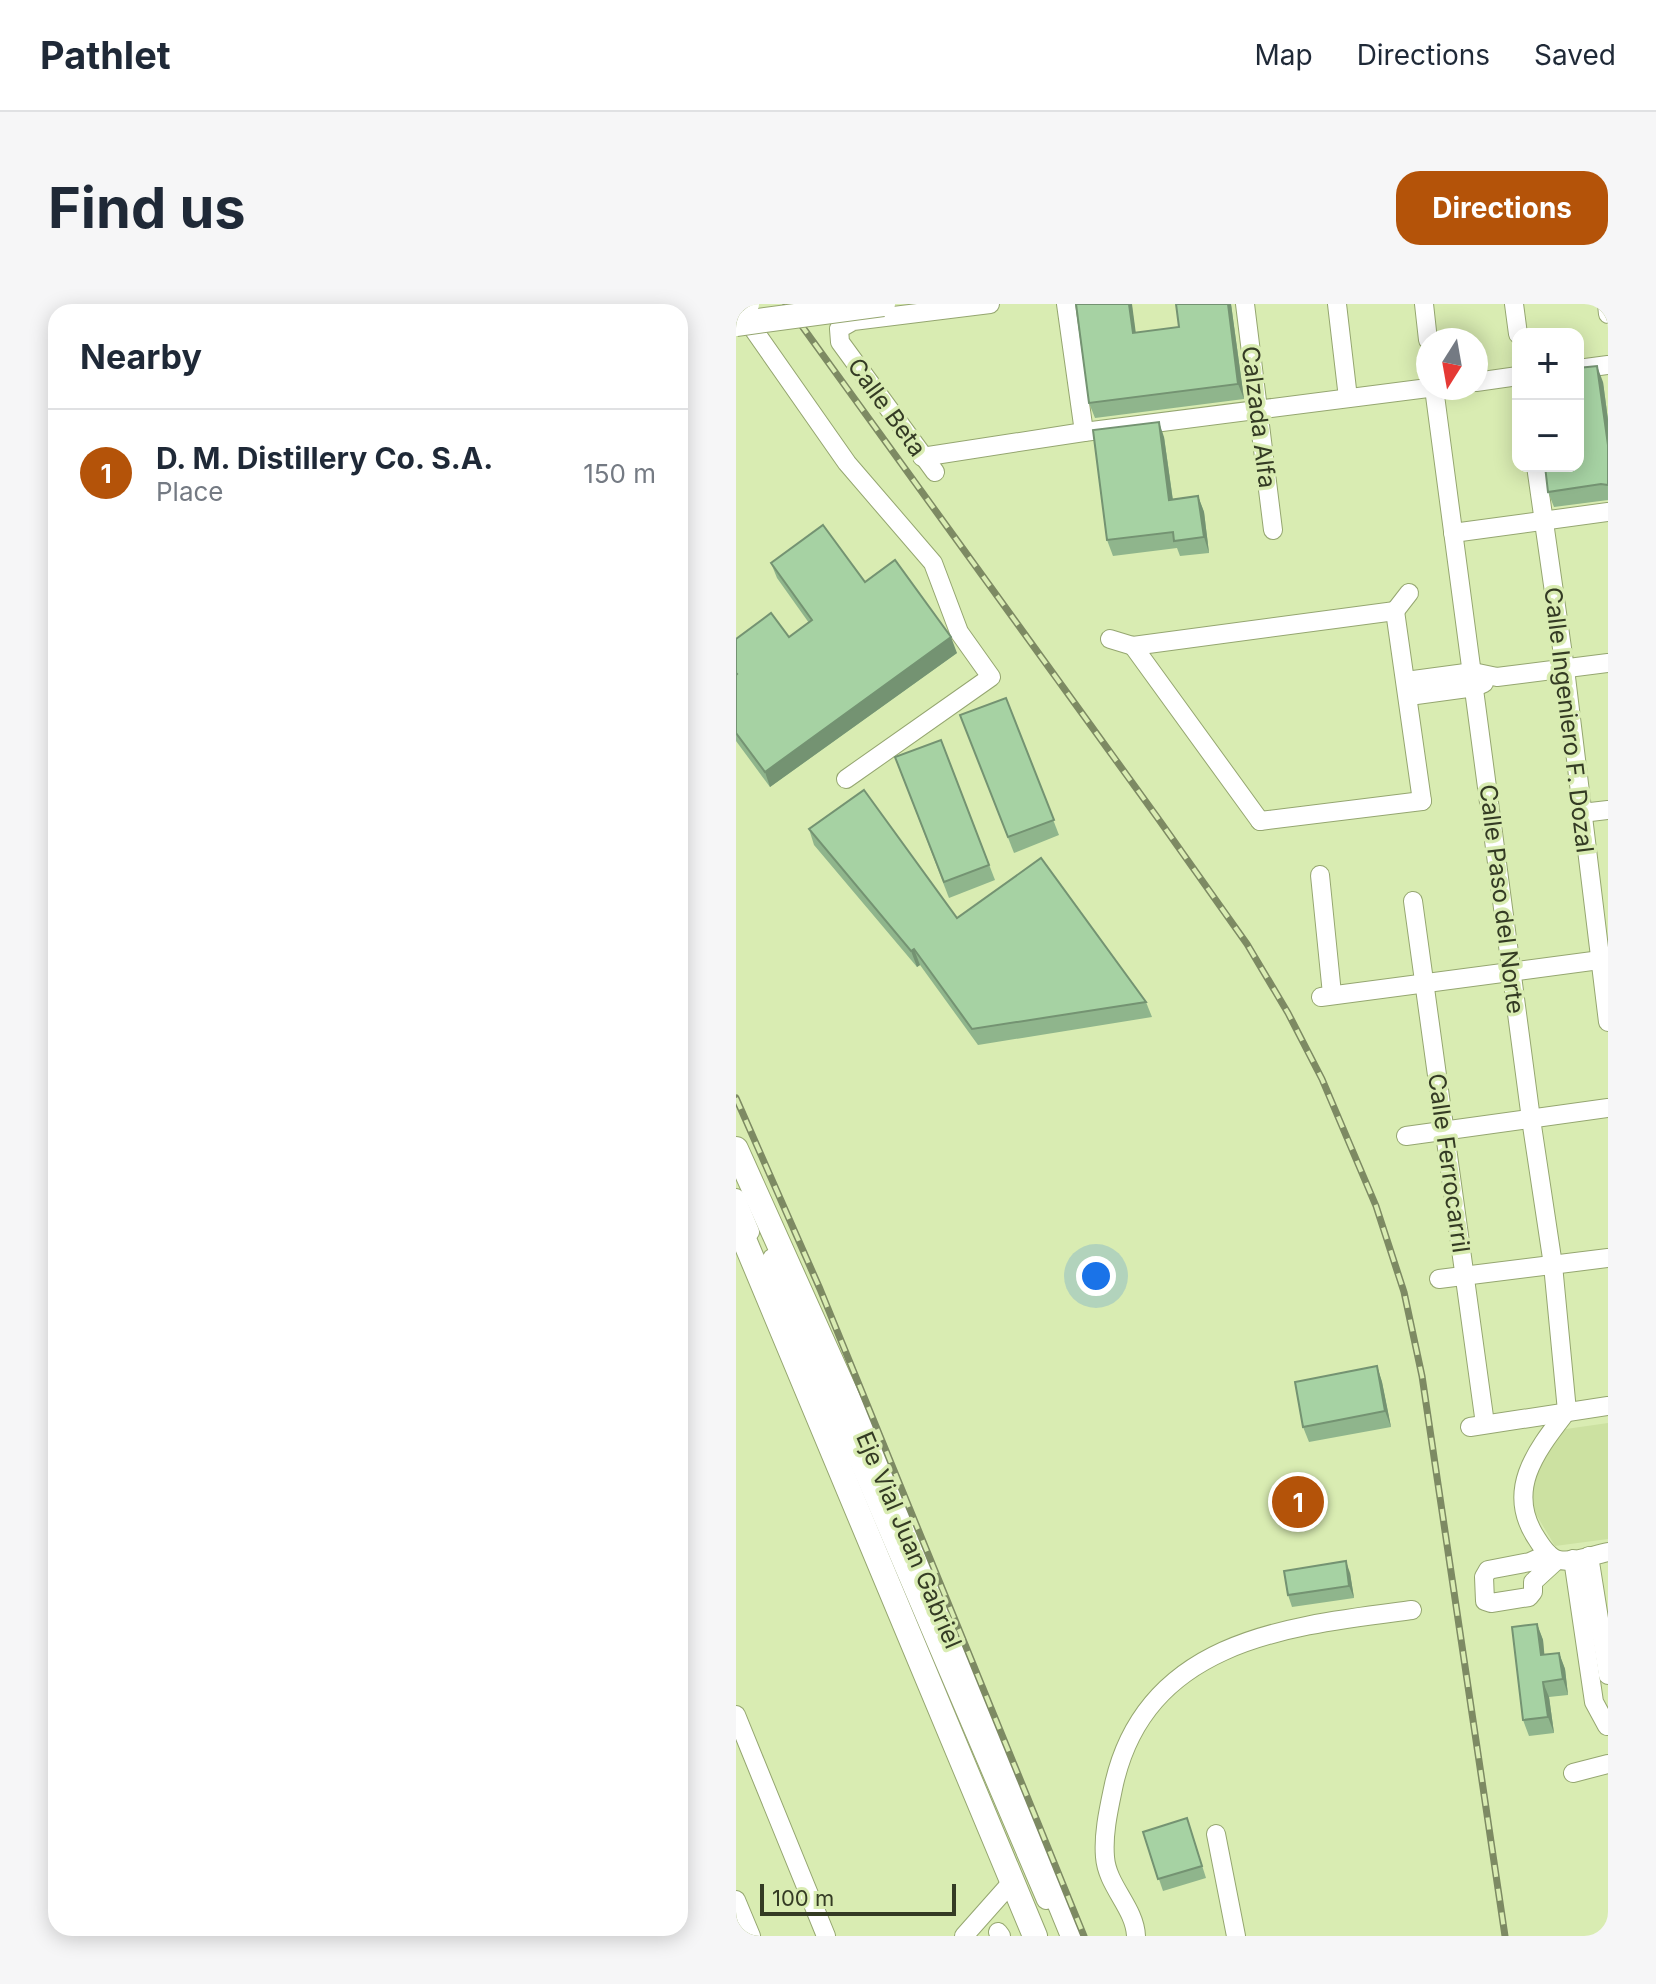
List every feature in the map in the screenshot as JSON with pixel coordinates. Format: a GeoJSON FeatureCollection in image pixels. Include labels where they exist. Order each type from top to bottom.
{"type":"FeatureCollection","features":[{"type":"Feature","properties":{"kind":"main road"},"geometry":{"type":"LineString","coordinates":[[736,305],[747,304]]}},
{"type":"Feature","properties":{"kind":"main road"},"geometry":{"type":"LineString","coordinates":[[742,330],[883,304]]}},
{"type":"Feature","properties":{"kind":"main road","name":"Eje Vial Juan Gabriel"},"geometry":{"type":"LineString","coordinates":[[736,1149],[905,1525],[1073,1936]]}},
{"type":"Feature","properties":{"kind":"main road","name":"Eje Vial Juan Gabriel"},"geometry":{"type":"LineString","coordinates":[[736,1220],[743,1254],[1035,1936]]}},
{"type":"Feature","properties":{"kind":"street","name":"Calle Beta"},"geometry":{"type":"LineString","coordinates":[[935,472],[840,342],[839,329],[853,321],[990,304]]}},
{"type":"Feature","properties":{"kind":"street"},"geometry":{"type":"LineString","coordinates":[[1066,304],[1084,432]]}},
{"type":"Feature","properties":{"kind":"street","name":"Calzada Alfa"},"geometry":{"type":"LineString","coordinates":[[1245,304],[1273,530]]}},
{"type":"Feature","properties":{"kind":"street"},"geometry":{"type":"LineString","coordinates":[[1337,304],[1348,398]]}},
{"type":"Feature","properties":{"kind":"street"},"geometry":{"type":"LineString","coordinates":[[1424,304],[1427,328]]}},
{"type":"Feature","properties":{"kind":"street"},"geometry":{"type":"LineString","coordinates":[[1514,304],[1517,328]]}},
{"type":"Feature","properties":{"kind":"street"},"geometry":{"type":"LineString","coordinates":[[1607,304],[1608,314]]}},
{"type":"Feature","properties":{"kind":"street"},"geometry":{"type":"LineString","coordinates":[[736,305],[742,330],[847,463],[933,563],[959,632],[991,677],[846,779]]}},
{"type":"Feature","properties":{"kind":"street"},"geometry":{"type":"LineString","coordinates":[[1584,368],[1608,365]]}},
{"type":"Feature","properties":{"kind":"street"},"geometry":{"type":"LineString","coordinates":[[1488,380],[1512,377]]}},
{"type":"Feature","properties":{"kind":"street"},"geometry":{"type":"LineString","coordinates":[[922,457],[1084,432],[1416,390]]}},
{"type":"Feature","properties":{"kind":"street","name":"Calle Paso del Norte"},"geometry":{"type":"LineString","coordinates":[[1436,400],[1553,1265],[1567,1411]]}},
{"type":"Feature","properties":{"kind":"street","name":"Calle Ingeniero F. Dozal"},"geometry":{"type":"LineString","coordinates":[[1537,472],[1604,960],[1608,1022]]}},
{"type":"Feature","properties":{"kind":"street"},"geometry":{"type":"LineString","coordinates":[[1453,533],[1608,512]]}},
{"type":"Feature","properties":{"kind":"street"},"geometry":{"type":"LineString","coordinates":[[1110,639],[1133,646],[1395,611],[1409,593]]}},
{"type":"Feature","properties":{"kind":"street"},"geometry":{"type":"LineString","coordinates":[[1133,646],[1256,830],[1429,808],[1395,611]]}},
{"type":"Feature","properties":{"kind":"street"},"geometry":{"type":"LineString","coordinates":[[1408,689],[1608,663]]}},
{"type":"Feature","properties":{"kind":"street"},"geometry":{"type":"LineString","coordinates":[[1582,813],[1608,810]]}},
{"type":"Feature","properties":{"kind":"street"},"geometry":{"type":"LineString","coordinates":[[1320,875],[1327,995],[1604,960]]}},
{"type":"Feature","properties":{"kind":"street","name":"Calle Ferrocarril"},"geometry":{"type":"LineString","coordinates":[[1413,901],[1465,1275],[1478,1426],[1567,1411]]}},
{"type":"Feature","properties":{"kind":"street"},"geometry":{"type":"LineString","coordinates":[[1406,1136],[1608,1108]]}},
{"type":"Feature","properties":{"kind":"street"},"geometry":{"type":"LineString","coordinates":[[736,1173],[1061,1936]]}},
{"type":"Feature","properties":{"kind":"street"},"geometry":{"type":"LineString","coordinates":[[736,1198],[1046,1936]]}},
{"type":"Feature","properties":{"kind":"street"},"geometry":{"type":"LineString","coordinates":[[1439,1279],[1608,1258]]}},
{"type":"Feature","properties":{"kind":"street"},"geometry":{"type":"LineString","coordinates":[[1608,1406],[1567,1411],[1538,1450],[1524,1486],[1523,1498],[1526,1519],[1567,1557],[1608,1675]]}},
{"type":"Feature","properties":{"kind":"street"},"geometry":{"type":"LineString","coordinates":[[1524,1563],[1533,1582],[1533,1592],[1529,1597],[1491,1603],[1483,1598],[1485,1573],[1524,1563],[1608,1552]]}},
{"type":"Feature","properties":{"kind":"street"},"geometry":{"type":"LineString","coordinates":[[1533,1582],[1567,1557]]}},
{"type":"Feature","properties":{"kind":"street"},"geometry":{"type":"LineString","coordinates":[[1567,1557],[1608,1732]]}},
{"type":"Feature","properties":{"kind":"street"},"geometry":{"type":"LineString","coordinates":[[1136,1936],[1109,1876],[1105,1840],[1111,1798],[1125,1745],[1139,1721],[1159,1697],[1181,1675],[1206,1659],[1257,1637],[1412,1610]]}},
{"type":"Feature","properties":{"kind":"street"},"geometry":{"type":"LineString","coordinates":[[736,1715],[826,1936]]}},
{"type":"Feature","properties":{"kind":"street"},"geometry":{"type":"LineString","coordinates":[[1573,1773],[1608,1764]]}},
{"type":"Feature","properties":{"kind":"street"},"geometry":{"type":"LineString","coordinates":[[1216,1834],[1236,1936]]}},
{"type":"Feature","properties":{"kind":"street"},"geometry":{"type":"LineString","coordinates":[[964,1936],[1011,1883]]}},
{"type":"Feature","properties":{"kind":"street"},"geometry":{"type":"LineString","coordinates":[[736,1900],[751,1936]]}},
{"type":"Feature","properties":{"kind":"shaded area"},"geometry":{"type":"Polygon","coordinates":[[[1608,1423],[1608,1539],[1555,1546],[1534,1511],[1530,1491],[1536,1468],[1559,1430],[1608,1423]]]}},
{"type":"Feature","properties":{"kind":"building"},"geometry":{"type":"Polygon","coordinates":[[[1076,304],[1129,304],[1133,333],[1179,327],[1176,304],[1228,304],[1238,384],[1089,403],[1076,304]]]}},
{"type":"Feature","properties":{"kind":"building"},"geometry":{"type":"Polygon","coordinates":[[[1597,366],[1608,445],[1608,485],[1548,492],[1546,472],[1584,472],[1584,367],[1597,366]]]}},
{"type":"Feature","properties":{"kind":"building"},"geometry":{"type":"Polygon","coordinates":[[[1159,422],[1169,500],[1198,496],[1204,537],[1174,541],[1173,532],[1107,540],[1093,430],[1159,422]]]}},
{"type":"Feature","properties":{"kind":"building"},"geometry":{"type":"Polygon","coordinates":[[[823,525],[865,582],[895,560],[951,637],[765,772],[736,733],[736,639],[771,613],[789,637],[812,620],[771,563],[823,525]]]}},
{"type":"Feature","properties":{"kind":"building"},"geometry":{"type":"Polygon","coordinates":[[[1006,698],[1054,820],[1008,837],[960,715],[1006,698]]]}},
{"type":"Feature","properties":{"kind":"building"},"geometry":{"type":"Polygon","coordinates":[[[941,740],[989,865],[944,882],[895,757],[941,740]]]}},
{"type":"Feature","properties":{"kind":"building"},"geometry":{"type":"Polygon","coordinates":[[[864,790],[957,918],[1041,858],[1146,1002],[972,1029],[914,949],[911,951],[809,829],[864,790]]]}},
{"type":"Feature","properties":{"kind":"building"},"geometry":{"type":"Polygon","coordinates":[[[1377,1366],[1385,1411],[1303,1427],[1295,1382],[1377,1366]]]}},
{"type":"Feature","properties":{"kind":"building"},"geometry":{"type":"Polygon","coordinates":[[[1346,1561],[1349,1586],[1288,1595],[1284,1571],[1346,1561]]]}},
{"type":"Feature","properties":{"kind":"building"},"geometry":{"type":"Polygon","coordinates":[[[1537,1624],[1541,1655],[1559,1653],[1563,1679],[1543,1682],[1548,1717],[1523,1720],[1512,1627],[1537,1624]]]}},
{"type":"Feature","properties":{"kind":"building"},"geometry":{"type":"Polygon","coordinates":[[[1187,1818],[1202,1866],[1158,1879],[1143,1832],[1187,1818]]]}},
{"type":"Feature","properties":{"kind":"railway"},"geometry":{"type":"LineString","coordinates":[[786,304],[1247,944],[1322,1079],[1376,1206],[1404,1292],[1422,1376],[1505,1936]]}},
{"type":"Feature","properties":{"kind":"railway"},"geometry":{"type":"LineString","coordinates":[[736,1098],[820,1289],[1084,1936]]}},
{"type":"Feature","properties":{"kind":"place","name":"D. M. Distillery Co. S.A."},"geometry":{"type":"Point","coordinates":[1298,1502]}}]}
